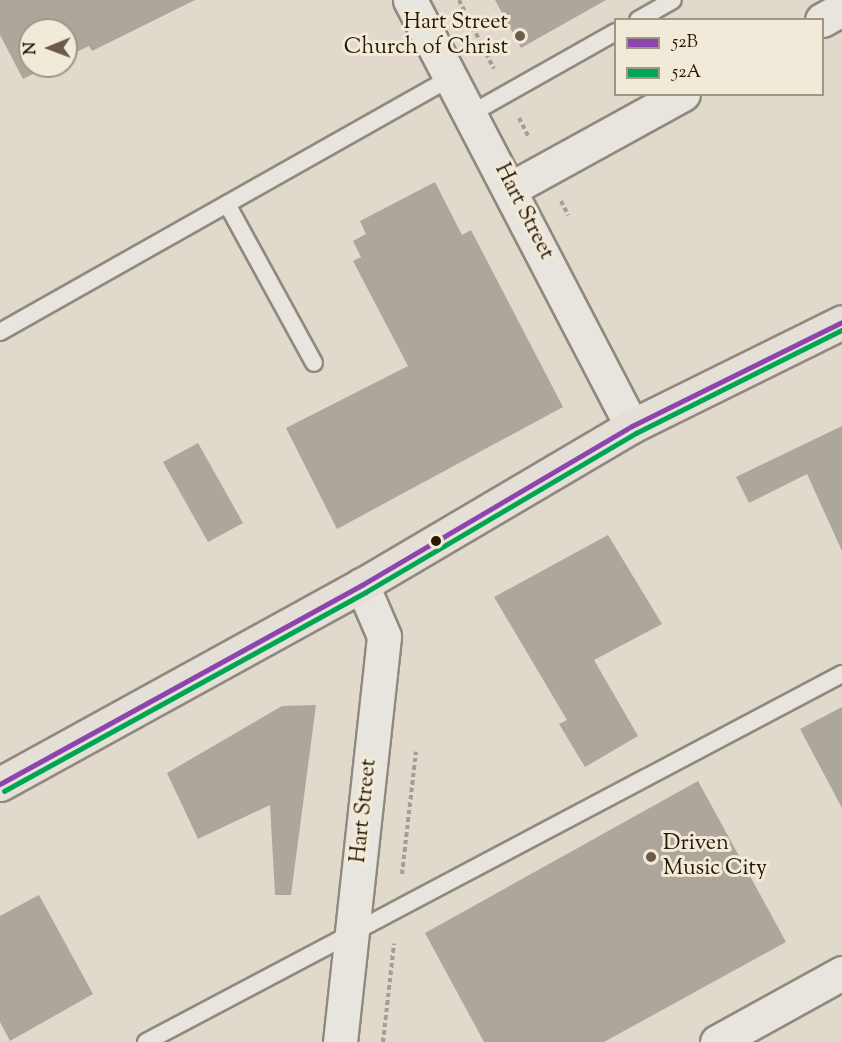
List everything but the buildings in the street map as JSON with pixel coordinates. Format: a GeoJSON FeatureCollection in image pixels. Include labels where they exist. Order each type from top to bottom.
{"type":"FeatureCollection","features":[{"type":"Feature","properties":{"kind":"main road"},"geometry":{"type":"LineString","coordinates":[[0,784],[362,585],[632,426],[842,322]]}},
{"type":"Feature","properties":{"kind":"street","name":"Hart Street"},"geometry":{"type":"LineString","coordinates":[[410,0],[512,188],[632,426]]}},
{"type":"Feature","properties":{"kind":"street"},"geometry":{"type":"LineString","coordinates":[[824,19],[842,9]]}},
{"type":"Feature","properties":{"kind":"street"},"geometry":{"type":"LineString","coordinates":[[512,188],[679,96]]}},
{"type":"Feature","properties":{"kind":"street","name":"Hart Street"},"geometry":{"type":"LineString","coordinates":[[340,1042],[384,636],[362,585]]}},
{"type":"Feature","properties":{"kind":"street"},"geometry":{"type":"LineString","coordinates":[[717,1042],[842,973]]}},
{"type":"Feature","properties":{"kind":"lane"},"geometry":{"type":"LineString","coordinates":[[642,18],[673,0]]}},
{"type":"Feature","properties":{"kind":"lane"},"geometry":{"type":"LineString","coordinates":[[472,113],[614,33]]}},
{"type":"Feature","properties":{"kind":"lane"},"geometry":{"type":"LineString","coordinates":[[0,332],[452,77]]}},
{"type":"Feature","properties":{"kind":"lane"},"geometry":{"type":"LineString","coordinates":[[227,204],[314,363]]}},
{"type":"Feature","properties":{"kind":"lane"},"geometry":{"type":"LineString","coordinates":[[146,1042],[351,930],[842,674]]}},
{"type":"Feature","properties":{"kind":"transit line","name":"52B"},"geometry":{"type":"LineString","coordinates":[[0,784],[362,585],[632,426],[842,322]]}},
{"type":"Feature","properties":{"kind":"transit line","name":"52A"},"geometry":{"type":"LineString","coordinates":[[4,791],[366,592],[636,433],[842,330]]}},
{"type":"Feature","properties":{"kind":"place","name":"Hart Street Church of Christ"},"geometry":{"type":"Point","coordinates":[520,36]}},
{"type":"Feature","properties":{"kind":"place","name":"Driven Music City"},"geometry":{"type":"Point","coordinates":[651,857]}}]}
